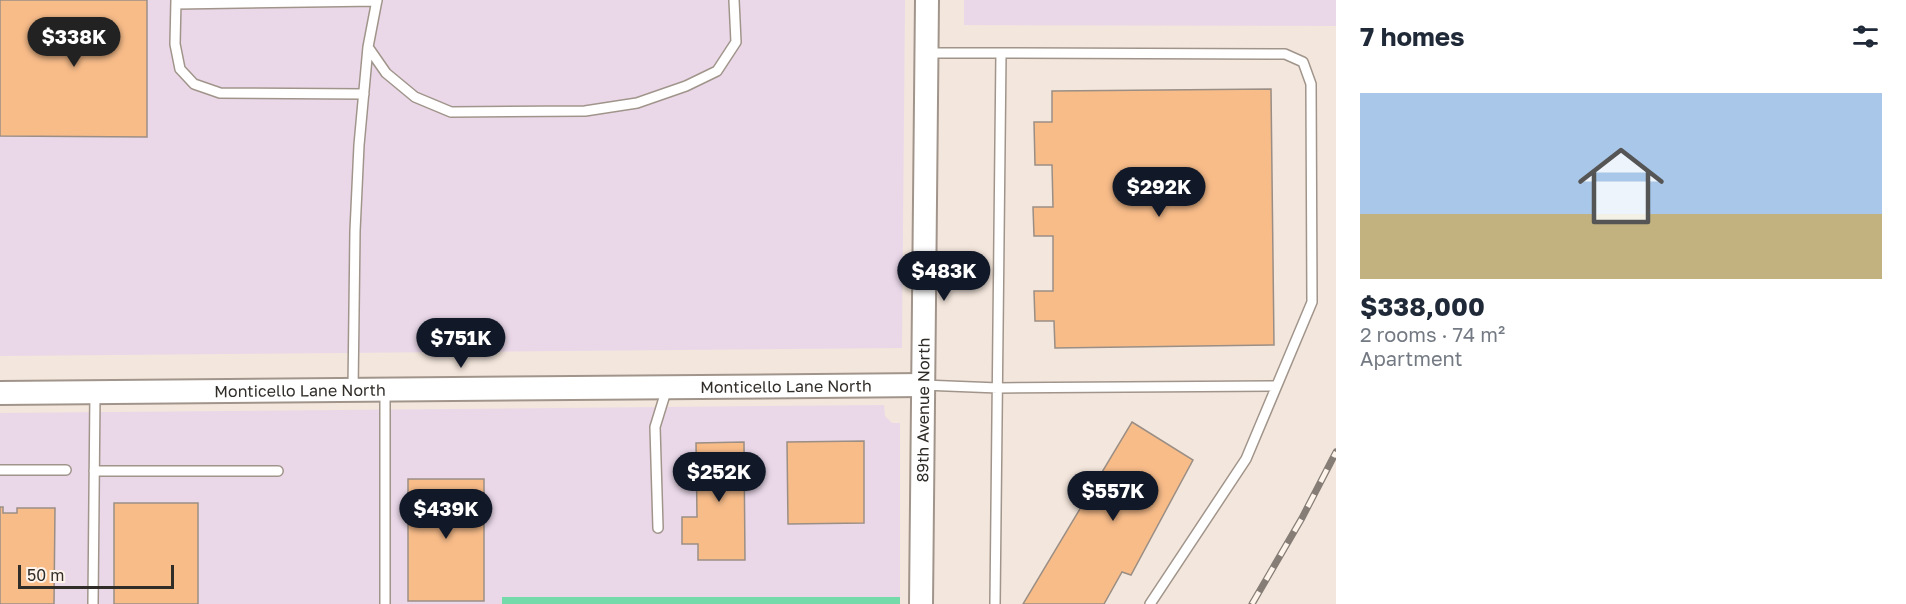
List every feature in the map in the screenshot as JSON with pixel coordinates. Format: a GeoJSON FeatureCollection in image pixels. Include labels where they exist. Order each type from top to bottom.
{"type":"FeatureCollection","features":[{"type":"Feature","properties":{"kind":"street","name":"89th Avenue North"},"geometry":{"type":"LineString","coordinates":[[921,604],[927,0]]}},
{"type":"Feature","properties":{"kind":"street","name":"Monticello Lane North"},"geometry":{"type":"LineString","coordinates":[[0,393],[923,385]]}},
{"type":"Feature","properties":{"kind":"lane"},"geometry":{"type":"LineString","coordinates":[[353,391],[355,231],[359,145],[364,94],[368,47],[377,0],[176,2],[175,44],[180,69],[194,84],[220,93],[364,94]]}},
{"type":"Feature","properties":{"kind":"lane"},"geometry":{"type":"LineString","coordinates":[[368,47],[386,73],[415,98],[451,112],[585,111],[637,103],[686,86],[717,70],[736,42],[734,0]]}},
{"type":"Feature","properties":{"kind":"lane"},"geometry":{"type":"LineString","coordinates":[[927,53],[1285,54],[1303,62],[1311,84],[1312,302],[1246,459],[1150,604]]}},
{"type":"Feature","properties":{"kind":"lane"},"geometry":{"type":"LineString","coordinates":[[995,604],[1001,53]]}},
{"type":"Feature","properties":{"kind":"lane"},"geometry":{"type":"LineString","coordinates":[[923,385],[998,388],[1276,386]]}},
{"type":"Feature","properties":{"kind":"lane"},"geometry":{"type":"LineString","coordinates":[[658,528],[655,427],[667,388]]}},
{"type":"Feature","properties":{"kind":"lane"},"geometry":{"type":"LineString","coordinates":[[385,390],[385,604]]}},
{"type":"Feature","properties":{"kind":"lane"},"geometry":{"type":"LineString","coordinates":[[93,604],[95,393]]}},
{"type":"Feature","properties":{"kind":"lane"},"geometry":{"type":"LineString","coordinates":[[0,470],[66,470]]}},
{"type":"Feature","properties":{"kind":"lane"},"geometry":{"type":"LineString","coordinates":[[94,471],[278,471]]}},
{"type":"Feature","properties":{"kind":"shaded area"},"geometry":{"type":"Polygon","coordinates":[[[0,0],[905,0],[902,348],[0,356],[0,0]]]}},
{"type":"Feature","properties":{"kind":"shaded area"},"geometry":{"type":"Polygon","coordinates":[[[964,0],[1336,0],[1336,26],[964,25],[964,0]]]}},
{"type":"Feature","properties":{"kind":"shaded area"},"geometry":{"type":"Polygon","coordinates":[[[884,405],[885,416],[892,423],[900,423],[900,597],[502,597],[502,604],[0,604],[0,413],[884,405]]]}},
{"type":"Feature","properties":{"kind":"green space"},"geometry":{"type":"Polygon","coordinates":[[[502,597],[900,597],[900,604],[502,604],[502,597]]]}},
{"type":"Feature","properties":{"kind":"building"},"geometry":{"type":"Polygon","coordinates":[[[0,0],[147,0],[147,137],[0,136],[0,0]]]}},
{"type":"Feature","properties":{"kind":"building"},"geometry":{"type":"Polygon","coordinates":[[[1271,89],[1274,345],[1055,348],[1054,321],[1035,321],[1034,291],[1053,291],[1053,236],[1034,236],[1033,207],[1053,207],[1052,165],[1035,165],[1034,122],[1052,122],[1052,91],[1271,89]]]}},
{"type":"Feature","properties":{"kind":"building"},"geometry":{"type":"Polygon","coordinates":[[[1132,422],[1193,460],[1131,575],[1122,572],[1104,604],[1023,604],[1132,422]]]}},
{"type":"Feature","properties":{"kind":"building"},"geometry":{"type":"Polygon","coordinates":[[[864,441],[864,523],[788,524],[787,442],[864,441]]]}},
{"type":"Feature","properties":{"kind":"building"},"geometry":{"type":"Polygon","coordinates":[[[744,442],[745,560],[698,560],[698,544],[682,544],[682,517],[697,517],[696,443],[744,442]]]}},
{"type":"Feature","properties":{"kind":"building"},"geometry":{"type":"Polygon","coordinates":[[[408,479],[484,479],[484,601],[408,601],[408,479]]]}},
{"type":"Feature","properties":{"kind":"building"},"geometry":{"type":"Polygon","coordinates":[[[114,503],[198,503],[198,604],[114,604],[114,503]]]}},
{"type":"Feature","properties":{"kind":"building"},"geometry":{"type":"Polygon","coordinates":[[[0,507],[3,507],[3,513],[17,513],[17,508],[55,508],[54,604],[0,604],[0,507]]]}},
{"type":"Feature","properties":{"kind":"railway"},"geometry":{"type":"LineString","coordinates":[[1252,604],[1302,518],[1336,452]]}}]}
